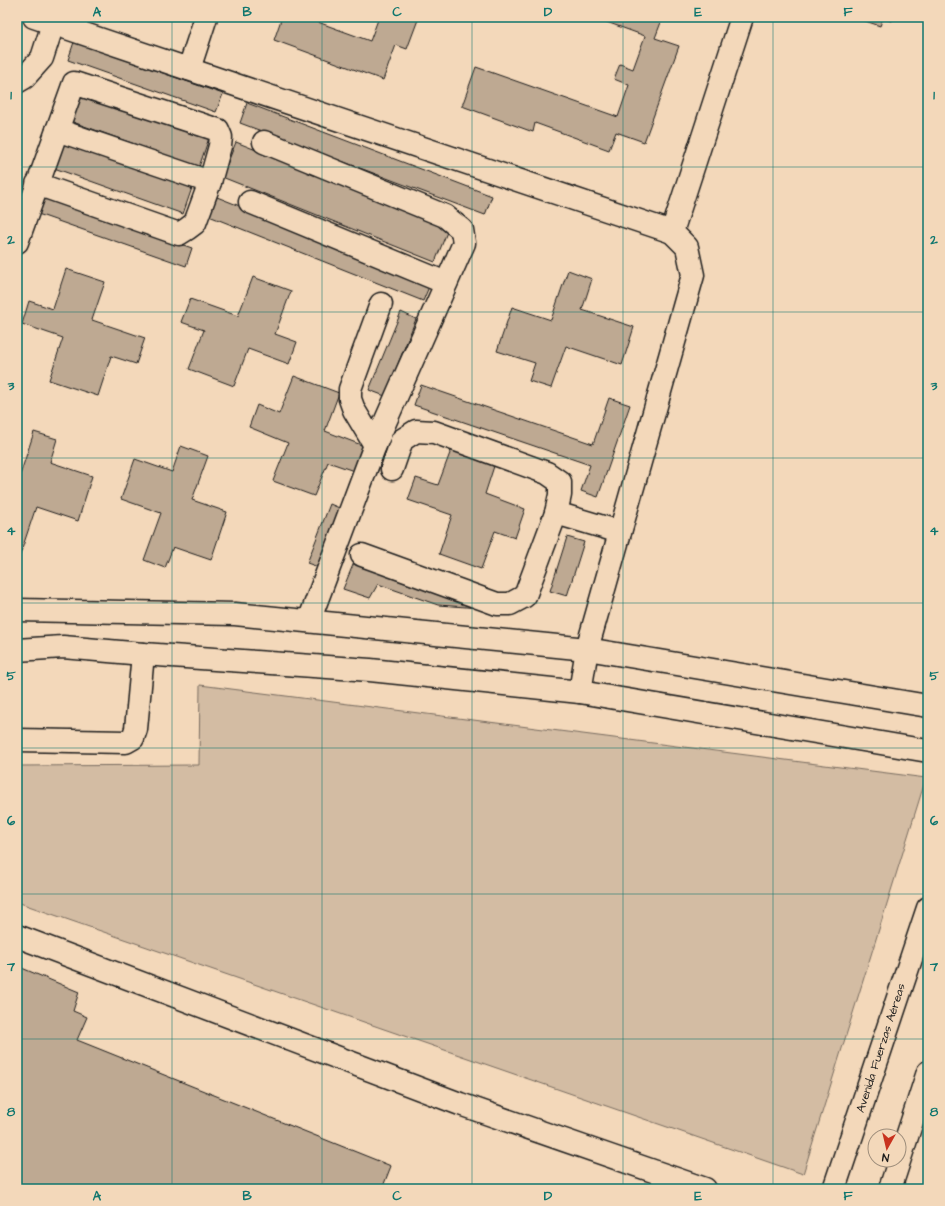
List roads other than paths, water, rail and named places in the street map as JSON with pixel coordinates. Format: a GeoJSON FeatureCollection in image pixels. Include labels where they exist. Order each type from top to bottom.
{"type":"FeatureCollection","features":[{"type":"Feature","properties":{"kind":"street"},"geometry":{"type":"LineString","coordinates":[[188,69],[206,17]]}},
{"type":"Feature","properties":{"kind":"street"},"geometry":{"type":"LineString","coordinates":[[672,232],[742,17]]}},
{"type":"Feature","properties":{"kind":"street"},"geometry":{"type":"LineString","coordinates":[[17,82],[24,78],[42,58],[44,20],[672,232],[687,247],[693,275],[587,648],[580,692]]}},
{"type":"Feature","properties":{"kind":"street"},"geometry":{"type":"LineString","coordinates":[[17,242],[37,184],[74,83],[218,130],[221,137],[210,182],[195,223],[187,230],[179,234],[37,184]]}},
{"type":"Feature","properties":{"kind":"street"},"geometry":{"type":"LineString","coordinates":[[57,130],[210,182]]}},
{"type":"Feature","properties":{"kind":"street"},"geometry":{"type":"LineString","coordinates":[[264,142],[445,216],[462,230],[464,243],[375,445],[309,621]]}},
{"type":"Feature","properties":{"kind":"street"},"geometry":{"type":"LineString","coordinates":[[250,202],[446,283]]}},
{"type":"Feature","properties":{"kind":"street"},"geometry":{"type":"LineString","coordinates":[[375,445],[354,410],[350,399],[350,389],[381,304]]}},
{"type":"Feature","properties":{"kind":"street"},"geometry":{"type":"LineString","coordinates":[[362,555],[497,604],[510,604],[525,596],[556,513],[560,495],[560,482],[548,473],[434,432],[416,431],[402,440],[392,469]]}},
{"type":"Feature","properties":{"kind":"street"},"geometry":{"type":"LineString","coordinates":[[556,513],[620,532]]}},
{"type":"Feature","properties":{"kind":"street"},"geometry":{"type":"LineString","coordinates":[[17,610],[235,614],[587,648],[928,706]]}},
{"type":"Feature","properties":{"kind":"street"},"geometry":{"type":"LineString","coordinates":[[17,650],[63,646],[143,654],[370,670],[580,692],[928,751]]}},
{"type":"Feature","properties":{"kind":"street"},"geometry":{"type":"LineString","coordinates":[[17,740],[126,742],[133,738],[136,729],[143,654]]}},
{"type":"Feature","properties":{"kind":"street","name":"Avenida Fuerzas Aéreas"},"geometry":{"type":"LineString","coordinates":[[834,1189],[928,908]]}},
{"type":"Feature","properties":{"kind":"street"},"geometry":{"type":"LineString","coordinates":[[17,936],[460,1104],[705,1189]]}},
{"type":"Feature","properties":{"kind":"street"},"geometry":{"type":"LineString","coordinates":[[890,1189],[928,1072]]}}]}
